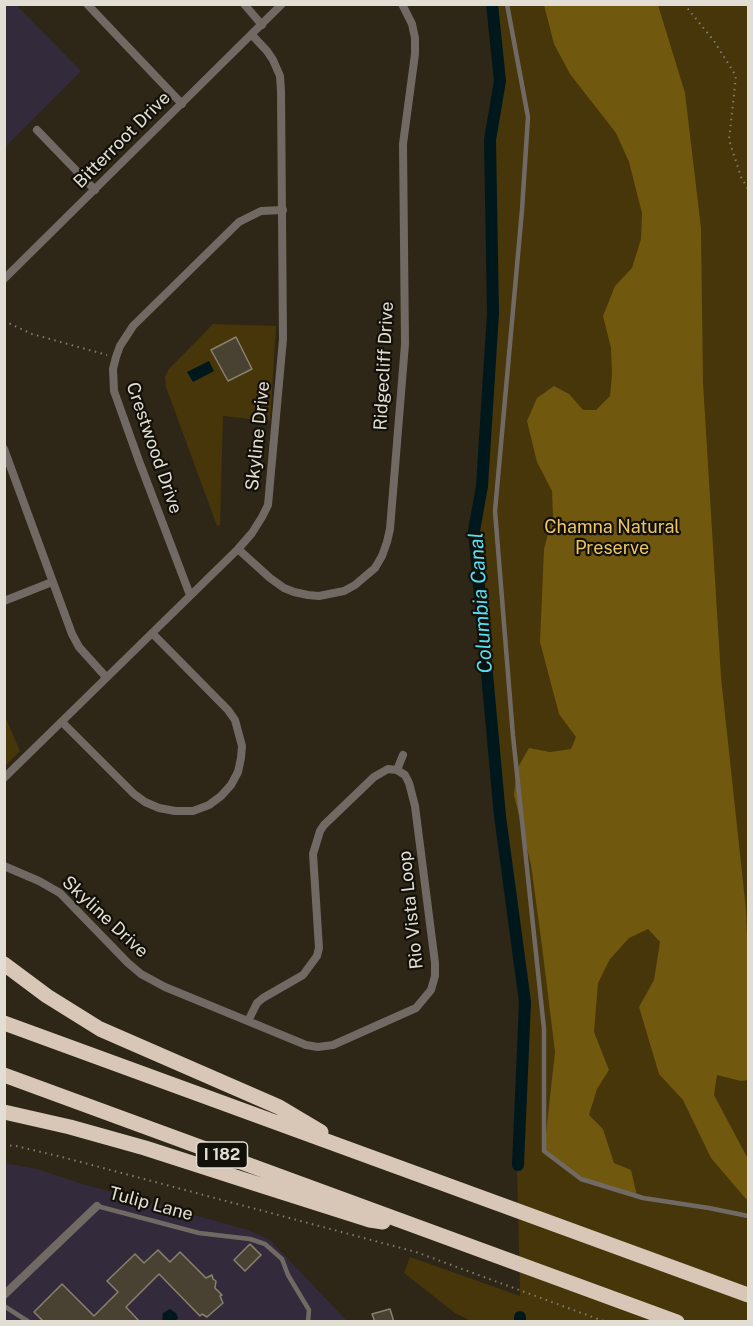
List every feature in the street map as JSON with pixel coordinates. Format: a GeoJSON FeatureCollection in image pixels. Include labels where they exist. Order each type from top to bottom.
{"type":"FeatureCollection","features":[{"type":"Feature","properties":{"kind":"highway"},"geometry":{"type":"LineString","coordinates":[[4,964],[47,996],[100,1029],[279,1107],[358,1153]]}},
{"type":"Feature","properties":{"kind":"highway"},"geometry":{"type":"LineString","coordinates":[[4,1023],[748,1295]]}},
{"type":"Feature","properties":{"kind":"highway","name":"I 182"},"geometry":{"type":"LineString","coordinates":[[4,1075],[677,1322]]}},
{"type":"Feature","properties":{"kind":"highway"},"geometry":{"type":"LineString","coordinates":[[4,1112],[145,1148],[370,1220],[439,1234]]}},
{"type":"Feature","properties":{"kind":"street"},"geometry":{"type":"LineString","coordinates":[[87,4],[182,104]]}},
{"type":"Feature","properties":{"kind":"street"},"geometry":{"type":"LineString","coordinates":[[244,4],[262,25],[282,4]]}},
{"type":"Feature","properties":{"kind":"street","name":"Ridgecliff Drive"},"geometry":{"type":"LineString","coordinates":[[238,549],[284,588],[319,596],[344,591],[361,581],[375,567],[387,542],[390,529],[405,344],[403,144],[415,54],[412,24],[402,4]]}},
{"type":"Feature","properties":{"kind":"street","name":"Bitterroot Drive"},"geometry":{"type":"LineString","coordinates":[[6,275],[262,25]]}},
{"type":"Feature","properties":{"kind":"street","name":"Skyline Drive"},"geometry":{"type":"LineString","coordinates":[[4,778],[238,549],[252,533],[268,505],[283,339],[281,91],[280,76],[273,60],[252,35]]}},
{"type":"Feature","properties":{"kind":"street"},"geometry":{"type":"LineString","coordinates":[[37,130],[95,190]]}},
{"type":"Feature","properties":{"kind":"street","name":"Crestwood Drive"},"geometry":{"type":"LineString","coordinates":[[190,596],[114,391],[113,369],[120,346],[133,326],[239,222],[261,211],[283,210]]}},
{"type":"Feature","properties":{"kind":"street"},"geometry":{"type":"LineString","coordinates":[[4,449],[8,470],[72,634],[79,647],[106,677]]}},
{"type":"Feature","properties":{"kind":"street"},"geometry":{"type":"LineString","coordinates":[[4,601],[52,582]]}},
{"type":"Feature","properties":{"kind":"street"},"geometry":{"type":"LineString","coordinates":[[62,722],[134,794],[145,802],[175,811],[193,811],[209,805],[221,796],[231,785],[238,772],[241,758],[242,746],[235,720],[228,710],[152,633]]}},
{"type":"Feature","properties":{"kind":"street"},"geometry":{"type":"LineString","coordinates":[[248,1021],[263,998],[303,975],[317,956],[319,948],[313,854],[314,844],[320,831],[381,771],[397,770],[403,755]]}},
{"type":"Feature","properties":{"kind":"street","name":"Rio Vista Loop"},"geometry":{"type":"LineString","coordinates":[[248,1021],[306,1045],[318,1047],[333,1045],[416,1008],[431,990],[435,976],[435,963],[415,806],[409,783],[405,775],[397,770]]}},
{"type":"Feature","properties":{"kind":"street","name":"Skyline Drive"},"geometry":{"type":"LineString","coordinates":[[4,866],[60,893],[141,974],[165,987],[248,1021]]}},
{"type":"Feature","properties":{"kind":"street","name":"Tulip Lane"},"geometry":{"type":"LineString","coordinates":[[4,1295],[97,1206]]}},
{"type":"Feature","properties":{"kind":"lane"},"geometry":{"type":"LineString","coordinates":[[507,4],[528,117],[495,511],[513,736],[544,1029],[544,1151],[581,1179],[643,1198],[748,1216]]}},
{"type":"Feature","properties":{"kind":"lane","name":"Tulip Lane"},"geometry":{"type":"LineString","coordinates":[[97,1206],[199,1233],[250,1239],[265,1244],[282,1259],[288,1275],[309,1310],[308,1322]]}},
{"type":"Feature","properties":{"kind":"lane"},"geometry":{"type":"LineString","coordinates":[[4,1306],[29,1322]]}},
{"type":"Feature","properties":{"kind":"path"},"geometry":{"type":"LineString","coordinates":[[684,4],[714,41],[736,76],[729,140],[741,177],[748,189]]}},
{"type":"Feature","properties":{"kind":"path"},"geometry":{"type":"LineString","coordinates":[[4,321],[32,334],[116,357]]}},
{"type":"Feature","properties":{"kind":"path"},"geometry":{"type":"LineString","coordinates":[[4,1145],[62,1157],[416,1252],[606,1322]]}},
{"type":"Feature","properties":{"kind":"shaded area"},"geometry":{"type":"Polygon","coordinates":[[[5,4],[16,5],[81,71],[5,147],[5,4]]]}},
{"type":"Feature","properties":{"kind":"shaded area"},"geometry":{"type":"Polygon","coordinates":[[[5,1163],[37,1169],[248,1230],[270,1240],[347,1321],[5,1322],[5,1163]]]}},
{"type":"Feature","properties":{"kind":"green space","name":"Chamna Natural Preserve"},"geometry":{"type":"Polygon","coordinates":[[[492,5],[748,5],[748,1321],[521,1322],[520,1317],[514,1317],[514,1321],[471,1321],[455,1313],[404,1273],[410,1257],[520,1296],[517,1165],[525,1002],[500,816],[474,531],[482,486],[493,313],[490,140],[500,81],[492,5]]]}},
{"type":"Feature","properties":{"kind":"green space"},"geometry":{"type":"Polygon","coordinates":[[[544,5],[658,5],[685,93],[701,228],[703,383],[721,677],[746,910],[748,963],[748,1080],[741,1081],[717,1075],[714,1095],[748,1159],[748,1198],[746,1199],[711,1158],[683,1100],[659,1074],[639,1007],[654,980],[660,942],[648,929],[629,938],[610,959],[598,983],[594,1032],[609,1070],[597,1089],[589,1115],[603,1129],[614,1163],[631,1170],[637,1196],[581,1179],[544,1151],[555,1052],[531,865],[514,795],[517,769],[529,748],[550,752],[571,749],[576,737],[559,714],[540,642],[544,549],[553,516],[552,491],[537,462],[527,421],[537,398],[554,386],[569,394],[583,410],[596,410],[610,396],[611,348],[603,316],[615,286],[632,268],[641,239],[642,213],[629,162],[616,133],[570,74],[554,44],[544,5]]]}},
{"type":"Feature","properties":{"kind":"green space"},"geometry":{"type":"Polygon","coordinates":[[[213,324],[276,326],[270,421],[223,416],[220,525],[217,526],[166,387],[165,377],[168,370],[213,324]]]}},
{"type":"Feature","properties":{"kind":"green space"},"geometry":{"type":"Polygon","coordinates":[[[4,714],[20,751],[5,766],[4,766],[4,714]]]}},
{"type":"Feature","properties":{"kind":"water"},"geometry":{"type":"Polygon","coordinates":[[[209,361],[214,371],[193,382],[187,372],[209,361]]]}},
{"type":"Feature","properties":{"kind":"water"},"geometry":{"type":"Polygon","coordinates":[[[170,1309],[176,1313],[178,1318],[176,1321],[162,1321],[163,1313],[170,1309]]]}},
{"type":"Feature","properties":{"kind":"building"},"geometry":{"type":"Polygon","coordinates":[[[236,337],[252,369],[228,381],[211,350],[236,337]]]}},
{"type":"Feature","properties":{"kind":"building"},"geometry":{"type":"Polygon","coordinates":[[[250,1244],[261,1255],[245,1271],[234,1260],[250,1244]]]}},
{"type":"Feature","properties":{"kind":"building"},"geometry":{"type":"Polygon","coordinates":[[[158,1250],[170,1262],[180,1252],[206,1278],[212,1275],[216,1281],[215,1288],[222,1295],[220,1296],[223,1303],[207,1317],[202,1314],[200,1316],[159,1274],[126,1307],[140,1322],[44,1322],[34,1312],[62,1284],[94,1316],[118,1292],[107,1281],[135,1254],[144,1263],[158,1250]]]}},
{"type":"Feature","properties":{"kind":"building"},"geometry":{"type":"Polygon","coordinates":[[[390,1309],[394,1322],[375,1322],[372,1314],[390,1309]]]}},
{"type":"Feature","properties":{"kind":"waterway","name":"Columbia Canal"},"geometry":{"type":"LineString","coordinates":[[492,4],[500,81],[490,140],[493,313],[482,486],[474,531],[500,816],[525,1002],[518,1165]]}},
{"type":"Feature","properties":{"kind":"waterway","name":"Columbia Canal"},"geometry":{"type":"LineString","coordinates":[[520,1317],[520,1322]]}}]}
